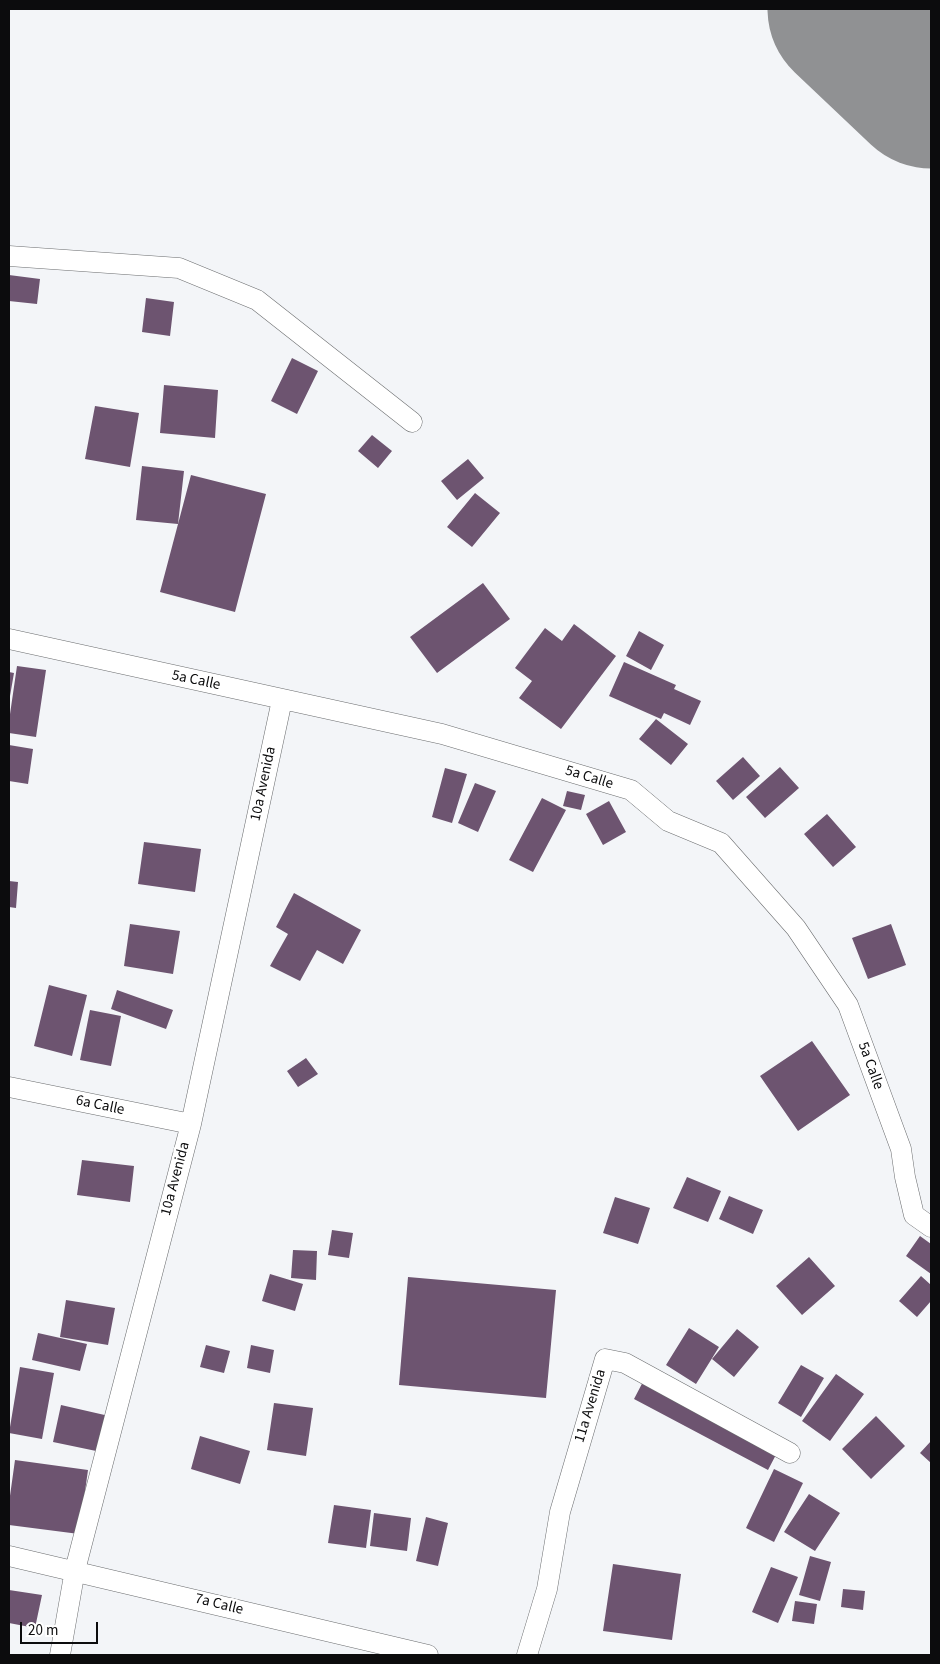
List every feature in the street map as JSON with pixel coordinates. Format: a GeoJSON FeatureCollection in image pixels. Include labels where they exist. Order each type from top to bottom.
{"type":"FeatureCollection","features":[{"type":"Feature","properties":{"kind":"street"},"geometry":{"type":"LineString","coordinates":[[9,256],[179,268],[257,300],[412,422]]}},
{"type":"Feature","properties":{"kind":"street","name":"5a Calle"},"geometry":{"type":"LineString","coordinates":[[9,640],[442,734],[631,790],[668,821],[721,843],[796,928],[848,1005],[901,1149],[914,1215],[931,1227]]}},
{"type":"Feature","properties":{"kind":"street","name":"10a Avenida"},"geometry":{"type":"LineString","coordinates":[[60,1655],[74,1570],[191,1124],[282,700]]}},
{"type":"Feature","properties":{"kind":"street","name":"6a Calle"},"geometry":{"type":"LineString","coordinates":[[9,1087],[191,1124]]}},
{"type":"Feature","properties":{"kind":"street","name":"11a Avenida"},"geometry":{"type":"LineString","coordinates":[[527,1655],[547,1589],[560,1512],[605,1359],[625,1363],[790,1453]]}},
{"type":"Feature","properties":{"kind":"street","name":"7a Calle"},"geometry":{"type":"LineString","coordinates":[[9,1556],[428,1655]]}},
{"type":"Feature","properties":{"kind":"building"},"geometry":{"type":"Polygon","coordinates":[[[9,275],[40,279],[37,304],[9,301],[9,275]]]}},
{"type":"Feature","properties":{"kind":"building"},"geometry":{"type":"Polygon","coordinates":[[[146,298],[174,302],[170,336],[142,332],[146,298]]]}},
{"type":"Feature","properties":{"kind":"building"},"geometry":{"type":"Polygon","coordinates":[[[292,358],[318,371],[297,414],[271,401],[292,358]]]}},
{"type":"Feature","properties":{"kind":"building"},"geometry":{"type":"Polygon","coordinates":[[[164,385],[218,390],[215,438],[160,433],[164,385]]]}},
{"type":"Feature","properties":{"kind":"building"},"geometry":{"type":"Polygon","coordinates":[[[95,406],[139,413],[130,467],[85,459],[95,406]]]}},
{"type":"Feature","properties":{"kind":"building"},"geometry":{"type":"Polygon","coordinates":[[[372,435],[392,451],[378,468],[358,451],[372,435]]]}},
{"type":"Feature","properties":{"kind":"building"},"geometry":{"type":"Polygon","coordinates":[[[468,459],[484,478],[457,500],[441,481],[468,459]]]}},
{"type":"Feature","properties":{"kind":"building"},"geometry":{"type":"Polygon","coordinates":[[[142,466],[184,471],[178,524],[136,520],[142,466]]]}},
{"type":"Feature","properties":{"kind":"building"},"geometry":{"type":"Polygon","coordinates":[[[191,475],[266,494],[235,612],[160,592],[191,475]]]}},
{"type":"Feature","properties":{"kind":"building"},"geometry":{"type":"Polygon","coordinates":[[[475,493],[500,513],[472,547],[447,527],[475,493]]]}},
{"type":"Feature","properties":{"kind":"building"},"geometry":{"type":"Polygon","coordinates":[[[483,583],[510,619],[437,673],[410,637],[483,583]]]}},
{"type":"Feature","properties":{"kind":"building"},"geometry":{"type":"Polygon","coordinates":[[[574,624],[616,656],[561,729],[519,698],[532,681],[515,668],[545,628],[562,641],[574,624]]]}},
{"type":"Feature","properties":{"kind":"building"},"geometry":{"type":"Polygon","coordinates":[[[639,631],[664,645],[651,670],[626,656],[639,631]]]}},
{"type":"Feature","properties":{"kind":"building"},"geometry":{"type":"Polygon","coordinates":[[[624,662],[676,685],[674,689],[701,701],[690,725],[664,713],[661,719],[609,696],[624,662]]]}},
{"type":"Feature","properties":{"kind":"building"},"geometry":{"type":"Polygon","coordinates":[[[17,666],[46,670],[36,737],[9,733],[17,666]]]}},
{"type":"Feature","properties":{"kind":"building"},"geometry":{"type":"Polygon","coordinates":[[[9,672],[14,673],[10,696],[9,696],[9,672]]]}},
{"type":"Feature","properties":{"kind":"building"},"geometry":{"type":"Polygon","coordinates":[[[656,719],[688,744],[671,765],[639,739],[656,719]]]}},
{"type":"Feature","properties":{"kind":"building"},"geometry":{"type":"Polygon","coordinates":[[[9,745],[33,749],[28,784],[9,781],[9,745]]]}},
{"type":"Feature","properties":{"kind":"building"},"geometry":{"type":"Polygon","coordinates":[[[743,757],[760,776],[733,800],[716,781],[743,757]]]}},
{"type":"Feature","properties":{"kind":"building"},"geometry":{"type":"Polygon","coordinates":[[[780,767],[799,788],[765,818],[746,797],[780,767]]]}},
{"type":"Feature","properties":{"kind":"building"},"geometry":{"type":"Polygon","coordinates":[[[445,768],[467,774],[452,823],[432,817],[445,768]]]}},
{"type":"Feature","properties":{"kind":"building"},"geometry":{"type":"Polygon","coordinates":[[[475,783],[496,791],[478,832],[458,823],[475,783]]]}},
{"type":"Feature","properties":{"kind":"building"},"geometry":{"type":"Polygon","coordinates":[[[567,791],[585,795],[581,810],[563,806],[567,791]]]}},
{"type":"Feature","properties":{"kind":"building"},"geometry":{"type":"Polygon","coordinates":[[[542,798],[566,810],[533,872],[509,860],[542,798]]]}},
{"type":"Feature","properties":{"kind":"building"},"geometry":{"type":"Polygon","coordinates":[[[609,801],[626,832],[603,845],[586,814],[609,801]]]}},
{"type":"Feature","properties":{"kind":"building"},"geometry":{"type":"Polygon","coordinates":[[[827,814],[856,847],[833,867],[804,834],[827,814]]]}},
{"type":"Feature","properties":{"kind":"building"},"geometry":{"type":"Polygon","coordinates":[[[144,842],[201,849],[195,892],[138,884],[144,842]]]}},
{"type":"Feature","properties":{"kind":"building"},"geometry":{"type":"Polygon","coordinates":[[[9,881],[18,882],[16,908],[9,907],[9,881]]]}},
{"type":"Feature","properties":{"kind":"building"},"geometry":{"type":"Polygon","coordinates":[[[294,893],[361,930],[343,964],[317,950],[300,981],[270,966],[288,934],[276,927],[294,893]]]}},
{"type":"Feature","properties":{"kind":"building"},"geometry":{"type":"Polygon","coordinates":[[[130,924],[180,931],[173,974],[124,966],[130,924]]]}},
{"type":"Feature","properties":{"kind":"building"},"geometry":{"type":"Polygon","coordinates":[[[891,924],[906,965],[868,979],[852,938],[891,924]]]}},
{"type":"Feature","properties":{"kind":"building"},"geometry":{"type":"Polygon","coordinates":[[[49,985],[87,995],[72,1056],[34,1046],[49,985]]]}},
{"type":"Feature","properties":{"kind":"building"},"geometry":{"type":"Polygon","coordinates":[[[117,990],[173,1010],[166,1029],[111,1009],[117,990]]]}},
{"type":"Feature","properties":{"kind":"building"},"geometry":{"type":"Polygon","coordinates":[[[90,1010],[121,1016],[111,1066],[80,1060],[90,1010]]]}},
{"type":"Feature","properties":{"kind":"building"},"geometry":{"type":"Polygon","coordinates":[[[812,1041],[850,1095],[798,1131],[760,1076],[812,1041]]]}},
{"type":"Feature","properties":{"kind":"building"},"geometry":{"type":"Polygon","coordinates":[[[306,1058],[318,1074],[298,1087],[287,1071],[306,1058]]]}},
{"type":"Feature","properties":{"kind":"building"},"geometry":{"type":"Polygon","coordinates":[[[82,1160],[134,1166],[130,1202],[77,1195],[82,1160]]]}},
{"type":"Feature","properties":{"kind":"building"},"geometry":{"type":"Polygon","coordinates":[[[687,1177],[721,1191],[708,1222],[673,1208],[687,1177]]]}},
{"type":"Feature","properties":{"kind":"building"},"geometry":{"type":"Polygon","coordinates":[[[729,1196],[763,1210],[753,1234],[719,1219],[729,1196]]]}},
{"type":"Feature","properties":{"kind":"building"},"geometry":{"type":"Polygon","coordinates":[[[615,1197],[650,1208],[638,1244],[603,1233],[615,1197]]]}},
{"type":"Feature","properties":{"kind":"building"},"geometry":{"type":"Polygon","coordinates":[[[332,1230],[353,1233],[349,1258],[328,1255],[332,1230]]]}},
{"type":"Feature","properties":{"kind":"building"},"geometry":{"type":"Polygon","coordinates":[[[920,1236],[931,1244],[931,1274],[906,1256],[920,1236]]]}},
{"type":"Feature","properties":{"kind":"building"},"geometry":{"type":"Polygon","coordinates":[[[293,1250],[317,1251],[316,1280],[291,1278],[293,1250]]]}},
{"type":"Feature","properties":{"kind":"building"},"geometry":{"type":"Polygon","coordinates":[[[809,1257],[835,1286],[802,1315],[776,1286],[809,1257]]]}},
{"type":"Feature","properties":{"kind":"building"},"geometry":{"type":"Polygon","coordinates":[[[270,1274],[303,1284],[295,1311],[262,1301],[270,1274]]]}},
{"type":"Feature","properties":{"kind":"building"},"geometry":{"type":"Polygon","coordinates":[[[921,1276],[931,1285],[931,1301],[917,1317],[899,1301],[921,1276]]]}},
{"type":"Feature","properties":{"kind":"building"},"geometry":{"type":"Polygon","coordinates":[[[408,1277],[556,1290],[546,1398],[399,1385],[408,1277]]]}},
{"type":"Feature","properties":{"kind":"building"},"geometry":{"type":"Polygon","coordinates":[[[66,1300],[115,1308],[108,1345],[60,1337],[66,1300]]]}},
{"type":"Feature","properties":{"kind":"building"},"geometry":{"type":"Polygon","coordinates":[[[689,1328],[719,1347],[696,1384],[666,1365],[689,1328]]]}},
{"type":"Feature","properties":{"kind":"building"},"geometry":{"type":"Polygon","coordinates":[[[737,1329],[759,1347],[734,1377],[712,1359],[737,1329]]]}},
{"type":"Feature","properties":{"kind":"building"},"geometry":{"type":"Polygon","coordinates":[[[38,1333],[87,1344],[80,1371],[32,1360],[38,1333]]]}},
{"type":"Feature","properties":{"kind":"building"},"geometry":{"type":"Polygon","coordinates":[[[206,1345],[230,1351],[224,1373],[200,1367],[206,1345]]]}},
{"type":"Feature","properties":{"kind":"building"},"geometry":{"type":"Polygon","coordinates":[[[251,1345],[274,1350],[270,1373],[247,1368],[251,1345]]]}},
{"type":"Feature","properties":{"kind":"building"},"geometry":{"type":"Polygon","coordinates":[[[801,1365],[824,1378],[801,1417],[778,1403],[801,1365]]]}},
{"type":"Feature","properties":{"kind":"building"},"geometry":{"type":"Polygon","coordinates":[[[20,1367],[54,1373],[42,1439],[9,1433],[20,1367]]]}},
{"type":"Feature","properties":{"kind":"building"},"geometry":{"type":"Polygon","coordinates":[[[836,1374],[864,1394],[830,1441],[802,1421],[836,1374]]]}},
{"type":"Feature","properties":{"kind":"building"},"geometry":{"type":"Polygon","coordinates":[[[646,1376],[780,1447],[768,1470],[634,1399],[646,1376]]]}},
{"type":"Feature","properties":{"kind":"building"},"geometry":{"type":"Polygon","coordinates":[[[274,1403],[313,1408],[306,1456],[267,1450],[274,1403]]]}},
{"type":"Feature","properties":{"kind":"building"},"geometry":{"type":"Polygon","coordinates":[[[61,1405],[109,1416],[101,1452],[53,1442],[61,1405]]]}},
{"type":"Feature","properties":{"kind":"building"},"geometry":{"type":"Polygon","coordinates":[[[876,1416],[905,1446],[871,1479],[842,1449],[876,1416]]]}},
{"type":"Feature","properties":{"kind":"building"},"geometry":{"type":"Polygon","coordinates":[[[200,1436],[250,1451],[240,1484],[191,1469],[200,1436]]]}},
{"type":"Feature","properties":{"kind":"building"},"geometry":{"type":"Polygon","coordinates":[[[931,1441],[931,1463],[920,1453],[931,1441]]]}},
{"type":"Feature","properties":{"kind":"building"},"geometry":{"type":"Polygon","coordinates":[[[15,1460],[88,1470],[79,1534],[9,1525],[9,1503],[15,1460]]]}},
{"type":"Feature","properties":{"kind":"building"},"geometry":{"type":"Polygon","coordinates":[[[774,1469],[803,1483],[774,1542],[746,1528],[774,1469]]]}},
{"type":"Feature","properties":{"kind":"building"},"geometry":{"type":"Polygon","coordinates":[[[809,1494],[840,1513],[815,1551],[784,1532],[809,1494]]]}},
{"type":"Feature","properties":{"kind":"building"},"geometry":{"type":"Polygon","coordinates":[[[334,1505],[371,1510],[366,1548],[328,1543],[334,1505]]]}},
{"type":"Feature","properties":{"kind":"building"},"geometry":{"type":"Polygon","coordinates":[[[374,1513],[411,1518],[407,1551],[370,1546],[374,1513]]]}},
{"type":"Feature","properties":{"kind":"building"},"geometry":{"type":"Polygon","coordinates":[[[426,1517],[448,1523],[438,1566],[416,1561],[426,1517]]]}},
{"type":"Feature","properties":{"kind":"building"},"geometry":{"type":"Polygon","coordinates":[[[810,1556],[831,1562],[820,1601],[799,1595],[810,1556]]]}},
{"type":"Feature","properties":{"kind":"building"},"geometry":{"type":"Polygon","coordinates":[[[613,1564],[681,1574],[672,1640],[603,1631],[613,1564]]]}},
{"type":"Feature","properties":{"kind":"building"},"geometry":{"type":"Polygon","coordinates":[[[771,1567],[798,1577],[778,1623],[752,1612],[771,1567]]]}},
{"type":"Feature","properties":{"kind":"building"},"geometry":{"type":"Polygon","coordinates":[[[843,1589],[865,1591],[863,1610],[841,1607],[843,1589]]]}},
{"type":"Feature","properties":{"kind":"building"},"geometry":{"type":"Polygon","coordinates":[[[9,1590],[42,1595],[35,1628],[9,1623],[9,1590]]]}},
{"type":"Feature","properties":{"kind":"building"},"geometry":{"type":"Polygon","coordinates":[[[795,1601],[817,1604],[814,1624],[792,1621],[795,1601]]]}},
{"type":"Feature","properties":{"kind":"taxiway"},"geometry":{"type":"LineString","coordinates":[[905,55],[931,49]]}},
{"type":"Feature","properties":{"kind":"runway"},"geometry":{"type":"LineString","coordinates":[[855,9],[931,81]]}}]}
